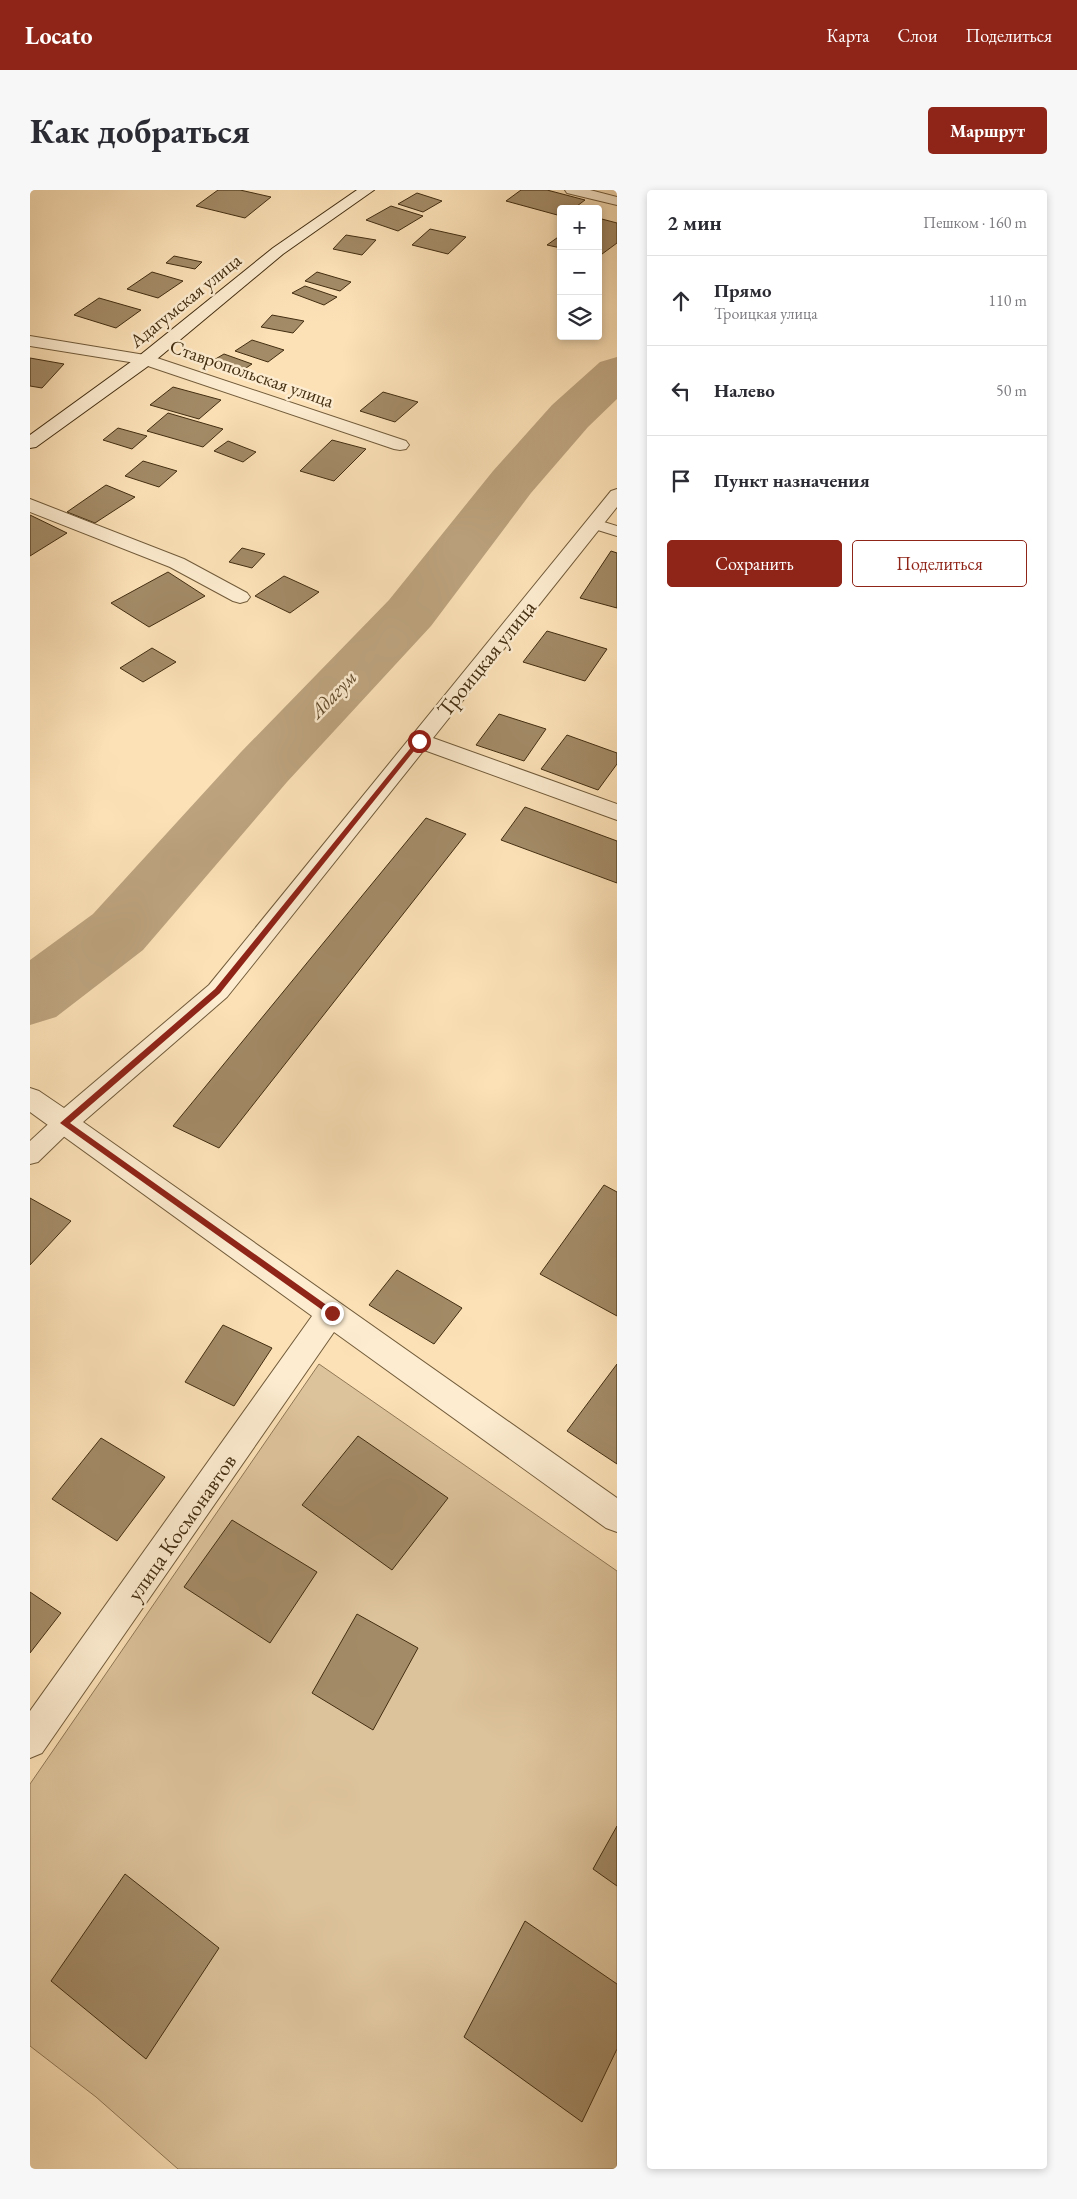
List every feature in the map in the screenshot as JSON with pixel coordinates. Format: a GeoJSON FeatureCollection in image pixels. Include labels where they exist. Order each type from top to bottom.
{"type":"FeatureCollection","features":[{"type":"Feature","properties":{"kind":"street","name":"Адагумская улица"},"geometry":{"type":"LineString","coordinates":[[30,443],[145,360],[278,251],[367,190]]}},
{"type":"Feature","properties":{"kind":"street"},"geometry":{"type":"LineString","coordinates":[[572,190],[617,200]]}},
{"type":"Feature","properties":{"kind":"street","name":"Ставропольская улица"},"geometry":{"type":"LineString","coordinates":[[30,341],[145,360],[400,445]]}},
{"type":"Feature","properties":{"kind":"street","name":"Троицкая улица"},"geometry":{"type":"LineString","coordinates":[[64,1123],[218,991],[617,494]]}},
{"type":"Feature","properties":{"kind":"street"},"geometry":{"type":"LineString","coordinates":[[30,505],[177,563],[240,597]]}},
{"type":"Feature","properties":{"kind":"street"},"geometry":{"type":"LineString","coordinates":[[419,741],[617,812]]}},
{"type":"Feature","properties":{"kind":"street"},"geometry":{"type":"LineString","coordinates":[[30,1098],[617,1517]]}},
{"type":"Feature","properties":{"kind":"street","name":"улица Космонавтов"},"geometry":{"type":"LineString","coordinates":[[30,1742],[332,1313]]}},
{"type":"Feature","properties":{"kind":"lane"},"geometry":{"type":"LineString","coordinates":[[594,524],[617,532]]}},
{"type":"Feature","properties":{"kind":"lane"},"geometry":{"type":"LineString","coordinates":[[30,1155],[64,1123]]}},
{"type":"Feature","properties":{"kind":"shaded area"},"geometry":{"type":"Polygon","coordinates":[[[319,1364],[617,1571],[617,2169],[178,2169],[96,2097],[30,2046],[30,1784],[319,1364]]]}},
{"type":"Feature","properties":{"kind":"building"},"geometry":{"type":"Polygon","coordinates":[[[218,190],[240,190],[271,197],[245,218],[196,206],[218,190]]]}},
{"type":"Feature","properties":{"kind":"building"},"geometry":{"type":"Polygon","coordinates":[[[521,190],[547,190],[585,200],[578,205],[557,205],[557,215],[506,201],[521,190]]]}},
{"type":"Feature","properties":{"kind":"building"},"geometry":{"type":"Polygon","coordinates":[[[417,193],[442,201],[423,212],[398,204],[417,193]]]}},
{"type":"Feature","properties":{"kind":"building"},"geometry":{"type":"Polygon","coordinates":[[[391,206],[423,216],[398,231],[366,220],[391,206]]]}},
{"type":"Feature","properties":{"kind":"building"},"geometry":{"type":"Polygon","coordinates":[[[602,219],[617,223],[617,243],[602,254],[602,219]]]}},
{"type":"Feature","properties":{"kind":"building"},"geometry":{"type":"Polygon","coordinates":[[[430,229],[466,237],[448,254],[412,245],[430,229]]]}},
{"type":"Feature","properties":{"kind":"building"},"geometry":{"type":"Polygon","coordinates":[[[346,235],[376,240],[362,255],[333,249],[346,235]]]}},
{"type":"Feature","properties":{"kind":"building"},"geometry":{"type":"Polygon","coordinates":[[[557,238],[557,247],[547,245],[557,238]]]}},
{"type":"Feature","properties":{"kind":"building"},"geometry":{"type":"Polygon","coordinates":[[[174,256],[202,262],[195,269],[166,263],[174,256]]]}},
{"type":"Feature","properties":{"kind":"building"},"geometry":{"type":"Polygon","coordinates":[[[152,272],[183,281],[158,298],[127,289],[152,272]]]}},
{"type":"Feature","properties":{"kind":"building"},"geometry":{"type":"Polygon","coordinates":[[[317,272],[351,282],[340,291],[305,281],[317,272]]]}},
{"type":"Feature","properties":{"kind":"building"},"geometry":{"type":"Polygon","coordinates":[[[305,286],[337,297],[324,305],[292,293],[305,286]]]}},
{"type":"Feature","properties":{"kind":"building"},"geometry":{"type":"Polygon","coordinates":[[[99,298],[141,310],[116,328],[74,315],[99,298]]]}},
{"type":"Feature","properties":{"kind":"building"},"geometry":{"type":"Polygon","coordinates":[[[272,315],[304,321],[293,333],[261,327],[272,315]]]}},
{"type":"Feature","properties":{"kind":"building"},"geometry":{"type":"Polygon","coordinates":[[[252,340],[284,350],[268,362],[235,351],[252,340]]]}},
{"type":"Feature","properties":{"kind":"building"},"geometry":{"type":"Polygon","coordinates":[[[224,354],[252,364],[240,372],[212,361],[224,354]]]}},
{"type":"Feature","properties":{"kind":"building"},"geometry":{"type":"Polygon","coordinates":[[[30,358],[64,364],[42,388],[30,386],[30,358]]]}},
{"type":"Feature","properties":{"kind":"building"},"geometry":{"type":"Polygon","coordinates":[[[173,387],[221,400],[199,419],[150,405],[173,387]]]}},
{"type":"Feature","properties":{"kind":"building"},"geometry":{"type":"Polygon","coordinates":[[[383,392],[418,402],[395,422],[360,411],[383,392]]]}},
{"type":"Feature","properties":{"kind":"building"},"geometry":{"type":"Polygon","coordinates":[[[168,413],[223,429],[203,447],[147,431],[168,413]]]}},
{"type":"Feature","properties":{"kind":"building"},"geometry":{"type":"Polygon","coordinates":[[[118,428],[147,436],[132,449],[103,440],[118,428]]]}},
{"type":"Feature","properties":{"kind":"building"},"geometry":{"type":"Polygon","coordinates":[[[332,440],[366,449],[334,481],[300,471],[332,440]]]}},
{"type":"Feature","properties":{"kind":"building"},"geometry":{"type":"Polygon","coordinates":[[[228,441],[256,452],[243,462],[214,451],[228,441]]]}},
{"type":"Feature","properties":{"kind":"building"},"geometry":{"type":"Polygon","coordinates":[[[143,461],[177,471],[159,487],[125,476],[143,461]]]}},
{"type":"Feature","properties":{"kind":"building"},"geometry":{"type":"Polygon","coordinates":[[[106,485],[135,497],[95,523],[67,512],[106,485]]]}},
{"type":"Feature","properties":{"kind":"building"},"geometry":{"type":"Polygon","coordinates":[[[30,515],[67,533],[30,556],[30,515]]]}},
{"type":"Feature","properties":{"kind":"building"},"geometry":{"type":"Polygon","coordinates":[[[242,548],[265,554],[252,568],[229,562],[242,548]]]}},
{"type":"Feature","properties":{"kind":"building"},"geometry":{"type":"Polygon","coordinates":[[[611,551],[617,553],[617,608],[580,598],[611,551]]]}},
{"type":"Feature","properties":{"kind":"building"},"geometry":{"type":"Polygon","coordinates":[[[168,572],[205,596],[149,627],[111,603],[168,572]]]}},
{"type":"Feature","properties":{"kind":"building"},"geometry":{"type":"Polygon","coordinates":[[[284,576],[319,592],[290,613],[255,596],[284,576]]]}},
{"type":"Feature","properties":{"kind":"building"},"geometry":{"type":"Polygon","coordinates":[[[547,631],[607,649],[585,681],[523,662],[547,631]]]}},
{"type":"Feature","properties":{"kind":"building"},"geometry":{"type":"Polygon","coordinates":[[[152,648],[176,662],[143,682],[120,668],[152,648]]]}},
{"type":"Feature","properties":{"kind":"building"},"geometry":{"type":"Polygon","coordinates":[[[499,714],[546,729],[524,761],[476,745],[499,714]]]}},
{"type":"Feature","properties":{"kind":"building"},"geometry":{"type":"Polygon","coordinates":[[[567,735],[617,753],[617,764],[598,790],[541,769],[567,735]]]}},
{"type":"Feature","properties":{"kind":"building"},"geometry":{"type":"Polygon","coordinates":[[[525,807],[617,841],[617,883],[501,840],[525,807]]]}},
{"type":"Feature","properties":{"kind":"building"},"geometry":{"type":"Polygon","coordinates":[[[426,818],[466,834],[219,1148],[173,1126],[426,818]]]}},
{"type":"Feature","properties":{"kind":"building"},"geometry":{"type":"Polygon","coordinates":[[[604,1185],[617,1192],[617,1316],[540,1274],[604,1185]]]}},
{"type":"Feature","properties":{"kind":"building"},"geometry":{"type":"Polygon","coordinates":[[[30,1198],[71,1221],[30,1265],[30,1198]]]}},
{"type":"Feature","properties":{"kind":"building"},"geometry":{"type":"Polygon","coordinates":[[[397,1270],[462,1308],[434,1344],[369,1305],[397,1270]]]}},
{"type":"Feature","properties":{"kind":"building"},"geometry":{"type":"Polygon","coordinates":[[[223,1325],[272,1348],[234,1406],[185,1382],[223,1325]]]}},
{"type":"Feature","properties":{"kind":"building"},"geometry":{"type":"Polygon","coordinates":[[[617,1364],[617,1464],[567,1431],[617,1364]]]}},
{"type":"Feature","properties":{"kind":"building"},"geometry":{"type":"Polygon","coordinates":[[[358,1436],[448,1498],[392,1570],[302,1505],[358,1436]]]}},
{"type":"Feature","properties":{"kind":"building"},"geometry":{"type":"Polygon","coordinates":[[[101,1438],[165,1477],[117,1541],[52,1499],[101,1438]]]}},
{"type":"Feature","properties":{"kind":"building"},"geometry":{"type":"Polygon","coordinates":[[[232,1520],[317,1572],[270,1643],[184,1587],[232,1520]]]}},
{"type":"Feature","properties":{"kind":"building"},"geometry":{"type":"Polygon","coordinates":[[[30,1592],[61,1613],[30,1653],[30,1592]]]}},
{"type":"Feature","properties":{"kind":"building"},"geometry":{"type":"Polygon","coordinates":[[[357,1614],[418,1648],[373,1730],[312,1693],[357,1614]]]}},
{"type":"Feature","properties":{"kind":"building"},"geometry":{"type":"Polygon","coordinates":[[[617,1826],[617,1886],[593,1869],[617,1826]]]}},
{"type":"Feature","properties":{"kind":"building"},"geometry":{"type":"Polygon","coordinates":[[[125,1874],[219,1948],[146,2059],[51,1981],[125,1874]]]}},
{"type":"Feature","properties":{"kind":"building"},"geometry":{"type":"Polygon","coordinates":[[[525,1921],[617,1984],[617,2049],[582,2122],[464,2037],[525,1921]]]}},
{"type":"Feature","properties":{"kind":"waterway","name":"Адагум"},"geometry":{"type":"LineString","coordinates":[[30,998],[118,932],[264,767],[410,613],[512,482],[570,416],[617,372]]}},
{"type":"Feature","properties":{"kind":"route"},"geometry":{"type":"LineString","coordinates":[[332,1313],[64,1123],[218,991],[419,741]]}}]}
